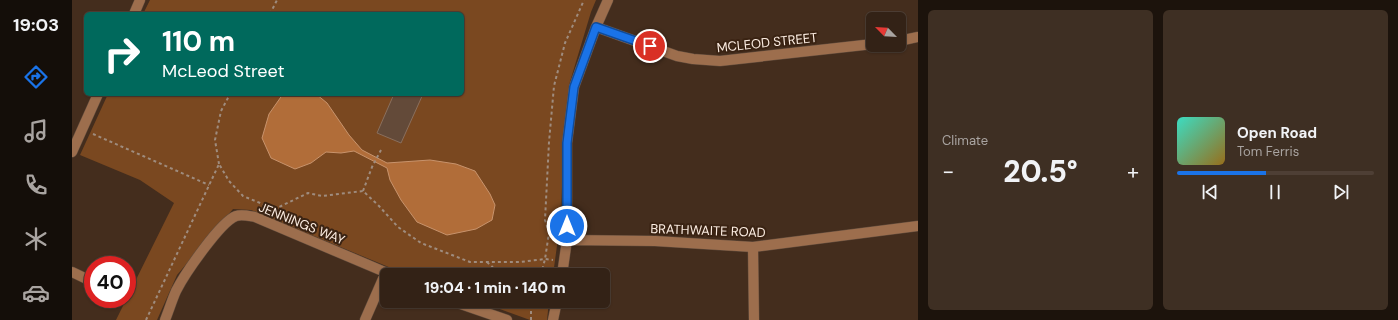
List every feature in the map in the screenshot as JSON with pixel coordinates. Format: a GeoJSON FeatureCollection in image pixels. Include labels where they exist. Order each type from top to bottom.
{"type":"FeatureCollection","features":[{"type":"Feature","properties":{"kind":"street"},"geometry":{"type":"LineString","coordinates":[[135,12],[140,0]]}},
{"type":"Feature","properties":{"kind":"street"},"geometry":{"type":"LineString","coordinates":[[564,268],[567,240],[567,143],[574,87],[596,27],[608,0]]}},
{"type":"Feature","properties":{"kind":"street","name":"MCLEOD STREET"},"geometry":{"type":"LineString","coordinates":[[596,27],[677,56],[720,61],[866,45]]}},
{"type":"Feature","properties":{"kind":"street"},"geometry":{"type":"LineString","coordinates":[[906,40],[918,37]]}},
{"type":"Feature","properties":{"kind":"street"},"geometry":{"type":"LineString","coordinates":[[72,152],[97,96]]}},
{"type":"Feature","properties":{"kind":"street","name":"JENNINGS WAY"},"geometry":{"type":"LineString","coordinates":[[165,320],[176,291],[189,270],[210,241],[228,220],[237,216],[246,215],[255,217],[380,270]]}},
{"type":"Feature","properties":{"kind":"street","name":"BRATHWAITE ROAD"},"geometry":{"type":"LineString","coordinates":[[567,240],[655,241],[753,247],[918,226]]}},
{"type":"Feature","properties":{"kind":"street"},"geometry":{"type":"LineString","coordinates":[[753,247],[754,320]]}},
{"type":"Feature","properties":{"kind":"street"},"geometry":{"type":"LineString","coordinates":[[72,272],[84,278]]}},
{"type":"Feature","properties":{"kind":"street","name":"JENNINGS WAY"},"geometry":{"type":"LineString","coordinates":[[365,320],[380,291]]}},
{"type":"Feature","properties":{"kind":"street"},"geometry":{"type":"LineString","coordinates":[[472,308],[507,320]]}},
{"type":"Feature","properties":{"kind":"street"},"geometry":{"type":"LineString","coordinates":[[553,320],[556,308]]}},
{"type":"Feature","properties":{"kind":"path"},"geometry":{"type":"LineString","coordinates":[[271,12],[277,0]]}},
{"type":"Feature","properties":{"kind":"path"},"geometry":{"type":"LineString","coordinates":[[543,268],[549,233],[545,220],[549,142],[554,86],[565,43],[584,0]]}},
{"type":"Feature","properties":{"kind":"path"},"geometry":{"type":"LineString","coordinates":[[229,96],[221,111],[215,140],[219,164],[229,181],[243,196],[275,209],[308,193],[322,196],[363,191]]}},
{"type":"Feature","properties":{"kind":"path"},"geometry":{"type":"LineString","coordinates":[[82,129],[209,185]]}},
{"type":"Feature","properties":{"kind":"path"},"geometry":{"type":"LineString","coordinates":[[363,191],[372,167],[381,150]]}},
{"type":"Feature","properties":{"kind":"path"},"geometry":{"type":"LineString","coordinates":[[146,320],[219,164]]}},
{"type":"Feature","properties":{"kind":"path"},"geometry":{"type":"LineString","coordinates":[[363,191],[379,206],[398,228],[421,243],[470,262],[520,262],[545,259],[565,262]]}},
{"type":"Feature","properties":{"kind":"path"},"geometry":{"type":"LineString","coordinates":[[486,262],[493,268]]}},
{"type":"Feature","properties":{"kind":"path"},"geometry":{"type":"LineString","coordinates":[[531,308],[531,320]]}},
{"type":"Feature","properties":{"kind":"shaded area"},"geometry":{"type":"Polygon","coordinates":[[[150,0],[596,0],[569,85],[559,231],[554,268],[391,268],[251,210],[233,209],[177,275],[157,320],[116,320],[122,308],[136,308],[136,280],[174,203],[140,180],[80,155],[107,96],[464,96],[464,12],[144,12],[150,0]]]}},
{"type":"Feature","properties":{"kind":"shaded area"},"geometry":{"type":"Polygon","coordinates":[[[282,96],[318,96],[327,103],[349,135],[362,150],[387,163],[430,160],[456,164],[475,171],[490,194],[495,205],[492,220],[476,229],[447,235],[417,222],[401,200],[390,180],[387,168],[354,151],[341,153],[326,152],[311,163],[295,169],[271,158],[262,138],[269,114],[282,96]]]}},
{"type":"Feature","properties":{"kind":"shaded area"},"geometry":{"type":"Polygon","coordinates":[[[497,308],[548,308],[547,320],[530,320],[497,308]]]}},
{"type":"Feature","properties":{"kind":"building"},"geometry":{"type":"Polygon","coordinates":[[[393,96],[422,96],[401,143],[377,133],[393,96]]]}},
{"type":"Feature","properties":{"kind":"route"},"geometry":{"type":"LineString","coordinates":[[567,226],[567,143],[574,87],[596,27],[650,46]]}}]}
